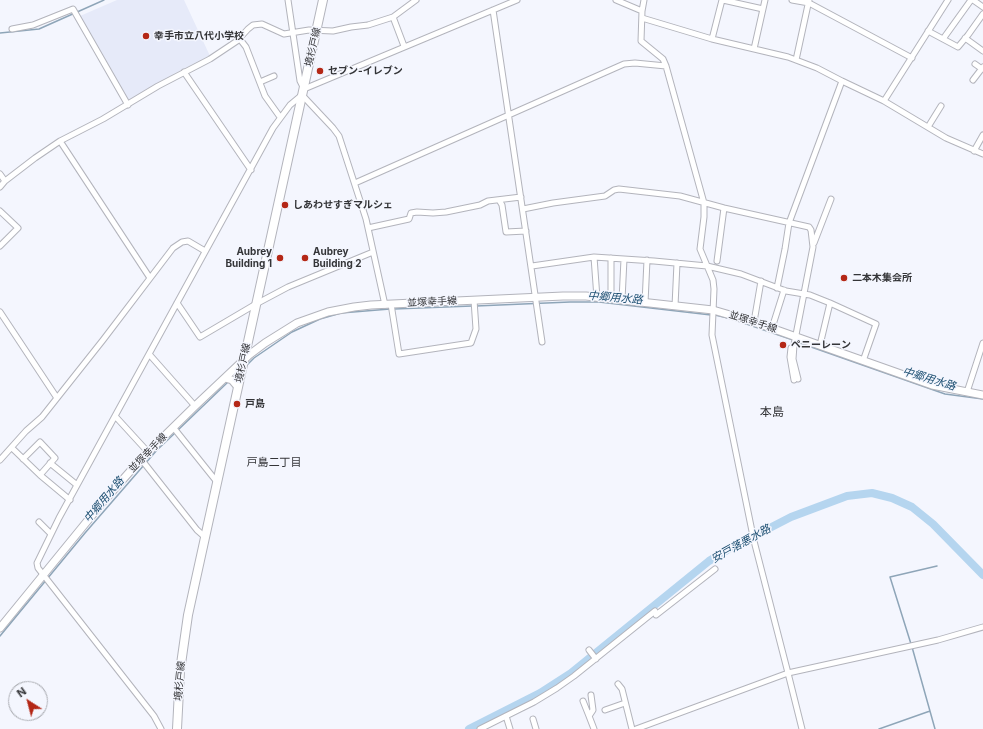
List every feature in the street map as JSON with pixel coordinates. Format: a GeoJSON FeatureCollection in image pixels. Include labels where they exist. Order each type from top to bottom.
{"type":"FeatureCollection","features":[{"type":"Feature","properties":{"kind":"main road","name":"境杉戸線"},"geometry":{"type":"LineString","coordinates":[[177,729],[183,646],[205,537],[323,0]]}},
{"type":"Feature","properties":{"kind":"main road","name":"並塚幸手線"},"geometry":{"type":"LineString","coordinates":[[0,628],[102,503],[141,459],[173,427],[255,350],[275,336],[308,318],[328,312],[354,307],[388,304],[562,296],[622,300],[714,310],[772,328],[932,385],[983,395]]}},
{"type":"Feature","properties":{"kind":"main road"},"geometry":{"type":"LineString","coordinates":[[224,378],[232,380],[238,387]]}},
{"type":"Feature","properties":{"kind":"street"},"geometry":{"type":"LineString","coordinates":[[288,0],[292,32],[303,92],[338,136],[355,183],[368,228],[373,252],[388,304],[399,354],[471,343],[476,329],[474,300]]}},
{"type":"Feature","properties":{"kind":"street"},"geometry":{"type":"LineString","coordinates":[[0,187],[35,158],[60,141],[128,105],[210,58],[239,38],[248,29],[259,23],[271,27],[280,33],[309,30],[333,31],[368,25],[393,18],[416,0]]}},
{"type":"Feature","properties":{"kind":"street"},"geometry":{"type":"LineString","coordinates":[[161,729],[154,716],[38,568],[37,563],[51,534],[280,117],[290,105],[303,92],[404,46],[517,0]]}},
{"type":"Feature","properties":{"kind":"street"},"geometry":{"type":"LineString","coordinates":[[616,0],[642,11]]}},
{"type":"Feature","properties":{"kind":"street"},"geometry":{"type":"LineString","coordinates":[[644,0],[641,41],[663,59],[666,66],[704,203],[704,217],[700,249],[713,280],[714,310],[712,335],[754,541],[802,729]]}},
{"type":"Feature","properties":{"kind":"street"},"geometry":{"type":"LineString","coordinates":[[712,39],[723,0],[763,9]]}},
{"type":"Feature","properties":{"kind":"street"},"geometry":{"type":"LineString","coordinates":[[754,49],[765,0]]}},
{"type":"Feature","properties":{"kind":"street"},"geometry":{"type":"LineString","coordinates":[[792,0],[809,2],[912,58]]}},
{"type":"Feature","properties":{"kind":"street"},"geometry":{"type":"LineString","coordinates":[[884,101],[948,0]]}},
{"type":"Feature","properties":{"kind":"street"},"geometry":{"type":"LineString","coordinates":[[943,40],[972,0],[983,7]]}},
{"type":"Feature","properties":{"kind":"street"},"geometry":{"type":"LineString","coordinates":[[796,60],[809,2]]}},
{"type":"Feature","properties":{"kind":"street"},"geometry":{"type":"LineString","coordinates":[[12,29],[33,25],[73,9],[128,105]]}},
{"type":"Feature","properties":{"kind":"street"},"geometry":{"type":"LineString","coordinates":[[493,10],[532,266],[542,342]]}},
{"type":"Feature","properties":{"kind":"street"},"geometry":{"type":"LineString","coordinates":[[928,32],[958,47],[983,14]]}},
{"type":"Feature","properties":{"kind":"street"},"geometry":{"type":"LineString","coordinates":[[393,18],[404,46]]}},
{"type":"Feature","properties":{"kind":"street"},"geometry":{"type":"LineString","coordinates":[[642,18],[712,39],[796,60],[818,68],[884,101],[946,138],[983,154]]}},
{"type":"Feature","properties":{"kind":"street"},"geometry":{"type":"LineString","coordinates":[[239,38],[246,47],[265,96],[280,117]]}},
{"type":"Feature","properties":{"kind":"street"},"geometry":{"type":"LineString","coordinates":[[965,38],[983,51]]}},
{"type":"Feature","properties":{"kind":"street"},"geometry":{"type":"LineString","coordinates":[[355,183],[624,64],[635,62],[666,66]]}},
{"type":"Feature","properties":{"kind":"street"},"geometry":{"type":"LineString","coordinates":[[973,80],[982,68],[975,64]]}},
{"type":"Feature","properties":{"kind":"street"},"geometry":{"type":"LineString","coordinates":[[184,72],[251,170]]}},
{"type":"Feature","properties":{"kind":"street"},"geometry":{"type":"LineString","coordinates":[[260,82],[274,76]]}},
{"type":"Feature","properties":{"kind":"street"},"geometry":{"type":"LineString","coordinates":[[777,288],[786,249],[789,223],[842,81]]}},
{"type":"Feature","properties":{"kind":"street"},"geometry":{"type":"LineString","coordinates":[[928,127],[941,106]]}},
{"type":"Feature","properties":{"kind":"street"},"geometry":{"type":"LineString","coordinates":[[974,151],[983,135]]}},
{"type":"Feature","properties":{"kind":"street"},"geometry":{"type":"LineString","coordinates":[[60,141],[150,278]]}},
{"type":"Feature","properties":{"kind":"street"},"geometry":{"type":"LineString","coordinates":[[0,174],[5,182]]}},
{"type":"Feature","properties":{"kind":"street"},"geometry":{"type":"LineString","coordinates":[[523,210],[553,203],[605,196],[616,189],[680,196],[724,208],[809,227],[811,230],[813,244]]}},
{"type":"Feature","properties":{"kind":"street"},"geometry":{"type":"LineString","coordinates":[[368,228],[409,219],[411,213],[446,212],[480,205],[488,201],[521,197]]}},
{"type":"Feature","properties":{"kind":"street"},"geometry":{"type":"LineString","coordinates":[[796,380],[793,359],[794,345],[797,337],[813,244],[831,199]]}},
{"type":"Feature","properties":{"kind":"street"},"geometry":{"type":"LineString","coordinates":[[499,200],[502,205],[506,232],[526,231]]}},
{"type":"Feature","properties":{"kind":"street"},"geometry":{"type":"LineString","coordinates":[[717,261],[724,208]]}},
{"type":"Feature","properties":{"kind":"street"},"geometry":{"type":"LineString","coordinates":[[0,211],[18,228],[0,246]]}},
{"type":"Feature","properties":{"kind":"street"},"geometry":{"type":"LineString","coordinates":[[0,460],[26,431],[42,417],[104,340],[173,248],[182,242],[188,241],[206,251]]}},
{"type":"Feature","properties":{"kind":"street"},"geometry":{"type":"LineString","coordinates":[[177,303],[200,337],[288,287],[373,252]]}},
{"type":"Feature","properties":{"kind":"street"},"geometry":{"type":"LineString","coordinates":[[532,266],[594,257],[647,260],[707,266],[742,274],[777,288],[810,296],[830,303],[876,324],[863,361]]}},
{"type":"Feature","properties":{"kind":"street"},"geometry":{"type":"LineString","coordinates":[[594,257],[597,298]]}},
{"type":"Feature","properties":{"kind":"street"},"geometry":{"type":"LineString","coordinates":[[611,258],[611,299]]}},
{"type":"Feature","properties":{"kind":"street"},"geometry":{"type":"LineString","coordinates":[[622,300],[624,259]]}},
{"type":"Feature","properties":{"kind":"street"},"geometry":{"type":"LineString","coordinates":[[645,303],[647,260]]}},
{"type":"Feature","properties":{"kind":"street"},"geometry":{"type":"LineString","coordinates":[[675,306],[677,263]]}},
{"type":"Feature","properties":{"kind":"street"},"geometry":{"type":"LineString","coordinates":[[754,322],[761,281]]}},
{"type":"Feature","properties":{"kind":"street"},"geometry":{"type":"LineString","coordinates":[[772,328],[784,290]]}},
{"type":"Feature","properties":{"kind":"street"},"geometry":{"type":"LineString","coordinates":[[820,345],[830,303]]}},
{"type":"Feature","properties":{"kind":"street"},"geometry":{"type":"LineString","coordinates":[[0,312],[57,398]]}},
{"type":"Feature","properties":{"kind":"street"},"geometry":{"type":"LineString","coordinates":[[967,392],[983,343]]}},
{"type":"Feature","properties":{"kind":"street"},"geometry":{"type":"LineString","coordinates":[[149,354],[195,406]]}},
{"type":"Feature","properties":{"kind":"street"},"geometry":{"type":"LineString","coordinates":[[115,416],[148,452]]}},
{"type":"Feature","properties":{"kind":"street"},"geometry":{"type":"LineString","coordinates":[[173,427],[217,482]]}},
{"type":"Feature","properties":{"kind":"street"},"geometry":{"type":"LineString","coordinates":[[23,459],[40,442],[55,458],[40,475]]}},
{"type":"Feature","properties":{"kind":"street"},"geometry":{"type":"LineString","coordinates":[[12,448],[40,475],[70,500]]}},
{"type":"Feature","properties":{"kind":"street"},"geometry":{"type":"LineString","coordinates":[[141,459],[197,530],[205,537]]}},
{"type":"Feature","properties":{"kind":"street"},"geometry":{"type":"LineString","coordinates":[[50,463],[77,485]]}},
{"type":"Feature","properties":{"kind":"street"},"geometry":{"type":"LineString","coordinates":[[39,522],[51,534]]}},
{"type":"Feature","properties":{"kind":"street"},"geometry":{"type":"LineString","coordinates":[[480,729],[534,702],[557,688],[596,659],[655,611],[656,615],[715,569]]}},
{"type":"Feature","properties":{"kind":"street"},"geometry":{"type":"LineString","coordinates":[[636,729],[788,673],[938,640],[983,627]]}},
{"type":"Feature","properties":{"kind":"street"},"geometry":{"type":"LineString","coordinates":[[589,650],[596,659]]}},
{"type":"Feature","properties":{"kind":"street"},"geometry":{"type":"LineString","coordinates":[[618,684],[622,688],[632,729]]}},
{"type":"Feature","properties":{"kind":"street"},"geometry":{"type":"LineString","coordinates":[[590,716],[593,710],[591,695]]}},
{"type":"Feature","properties":{"kind":"street"},"geometry":{"type":"LineString","coordinates":[[584,701],[594,729]]}},
{"type":"Feature","properties":{"kind":"street"},"geometry":{"type":"LineString","coordinates":[[605,710],[625,703]]}},
{"type":"Feature","properties":{"kind":"street"},"geometry":{"type":"LineString","coordinates":[[506,716],[510,729]]}},
{"type":"Feature","properties":{"kind":"street"},"geometry":{"type":"LineString","coordinates":[[533,719],[536,729]]}},
{"type":"Feature","properties":{"kind":"shaded area","name":"幸手市立八代小学校"},"geometry":{"type":"Polygon","coordinates":[[[117,0],[184,0],[210,56],[181,70],[128,102],[80,16],[117,0]]]}},
{"type":"Feature","properties":{"kind":"waterway"},"geometry":{"type":"LineString","coordinates":[[0,33],[39,29],[104,0]]}},
{"type":"Feature","properties":{"kind":"waterway","name":"中郷用水路"},"geometry":{"type":"LineString","coordinates":[[476,306],[599,302],[711,315]]}},
{"type":"Feature","properties":{"kind":"waterway","name":"中郷用水路"},"geometry":{"type":"LineString","coordinates":[[394,309],[472,306]]}},
{"type":"Feature","properties":{"kind":"waterway","name":"中郷用水路"},"geometry":{"type":"LineString","coordinates":[[247,365],[254,358],[292,332],[320,319],[341,313],[390,309]]}},
{"type":"Feature","properties":{"kind":"waterway","name":"中郷用水路"},"geometry":{"type":"LineString","coordinates":[[715,315],[732,319],[793,340]]}},
{"type":"Feature","properties":{"kind":"waterway","name":"中郷用水路"},"geometry":{"type":"LineString","coordinates":[[797,342],[945,394],[983,399]]}},
{"type":"Feature","properties":{"kind":"waterway","name":"中郷用水路"},"geometry":{"type":"LineString","coordinates":[[178,430],[228,382]]}},
{"type":"Feature","properties":{"kind":"waterway","name":"中郷用水路"},"geometry":{"type":"LineString","coordinates":[[0,636],[85,533],[157,450],[175,433]]}},
{"type":"Feature","properties":{"kind":"waterway","name":"安戸落悪水路"},"geometry":{"type":"LineString","coordinates":[[469,729],[540,693],[571,673],[709,561],[791,517],[847,496],[872,493],[892,498],[912,507],[933,524],[983,575]]}},
{"type":"Feature","properties":{"kind":"waterway"},"geometry":{"type":"LineString","coordinates":[[911,644],[890,577],[937,566]]}},
{"type":"Feature","properties":{"kind":"waterway"},"geometry":{"type":"LineString","coordinates":[[912,647],[935,729]]}},
{"type":"Feature","properties":{"kind":"waterway"},"geometry":{"type":"LineString","coordinates":[[879,729],[930,711]]}},
{"type":"Feature","properties":{"kind":"place","name":"幸手市立八代小学校"},"geometry":{"type":"Point","coordinates":[146,36]}},
{"type":"Feature","properties":{"kind":"place","name":"セブン-イレブン"},"geometry":{"type":"Point","coordinates":[320,71]}},
{"type":"Feature","properties":{"kind":"place","name":"しあわせすぎマルシェ"},"geometry":{"type":"Point","coordinates":[285,205]}},
{"type":"Feature","properties":{"kind":"place","name":"Aubrey Building 1"},"geometry":{"type":"Point","coordinates":[280,258]}},
{"type":"Feature","properties":{"kind":"place","name":"Aubrey Building 2"},"geometry":{"type":"Point","coordinates":[305,258]}},
{"type":"Feature","properties":{"kind":"place","name":"二本木集会所"},"geometry":{"type":"Point","coordinates":[844,278]}},
{"type":"Feature","properties":{"kind":"place","name":"ペニーレーン"},"geometry":{"type":"Point","coordinates":[783,345]}},
{"type":"Feature","properties":{"kind":"place","name":"戸島"},"geometry":{"type":"Point","coordinates":[237,404]}},
{"type":"Feature","properties":{"kind":"district","name":"本島"},"geometry":{"type":"Point","coordinates":[772,412]}},
{"type":"Feature","properties":{"kind":"district","name":"戸島二丁目"},"geometry":{"type":"Point","coordinates":[274,463]}}]}
